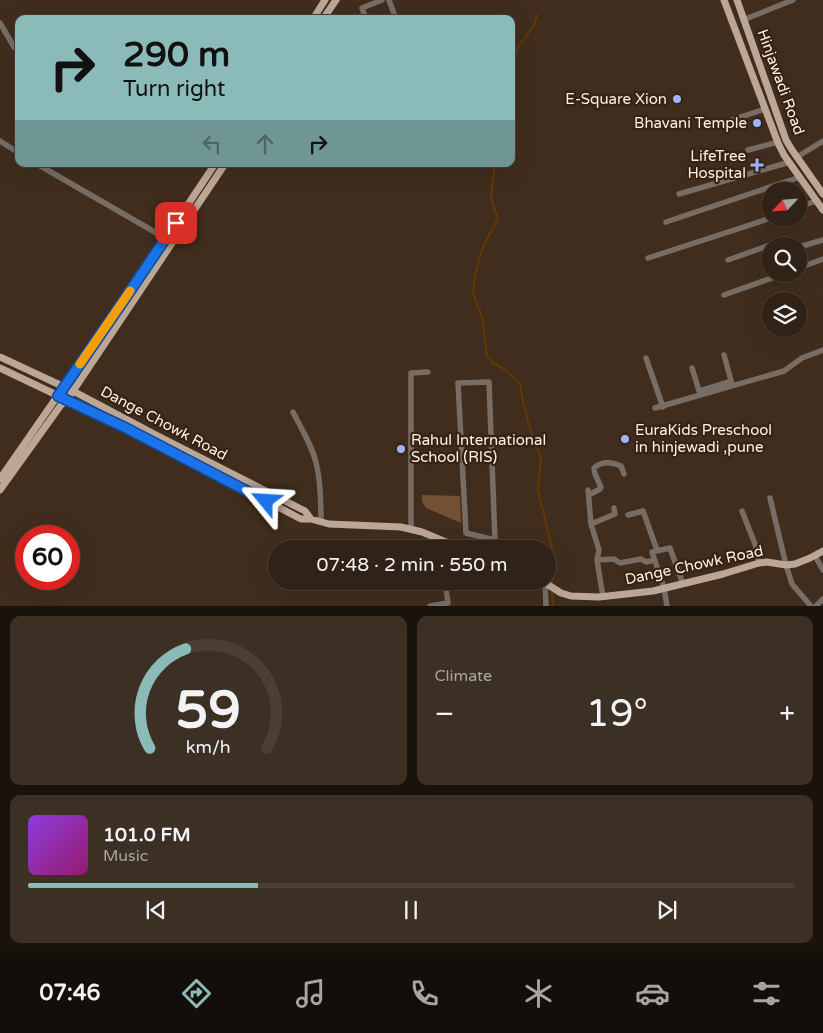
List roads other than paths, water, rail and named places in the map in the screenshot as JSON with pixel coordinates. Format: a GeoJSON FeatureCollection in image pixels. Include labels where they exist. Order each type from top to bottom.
{"type":"FeatureCollection","features":[{"type":"Feature","properties":{"kind":"main road"},"geometry":{"type":"LineString","coordinates":[[316,15],[325,0]]}},
{"type":"Feature","properties":{"kind":"main road"},"geometry":{"type":"LineString","coordinates":[[326,15],[336,0]]}},
{"type":"Feature","properties":{"kind":"main road"},"geometry":{"type":"LineString","coordinates":[[724,0],[778,142],[823,210]]}},
{"type":"Feature","properties":{"kind":"main road","name":"Hinjawadi Road"},"geometry":{"type":"LineString","coordinates":[[737,0],[786,140],[823,194]]}},
{"type":"Feature","properties":{"kind":"main road"},"geometry":{"type":"LineString","coordinates":[[0,490],[61,405],[67,400],[213,167]]}},
{"type":"Feature","properties":{"kind":"main road"},"geometry":{"type":"LineString","coordinates":[[169,240],[223,167]]}},
{"type":"Feature","properties":{"kind":"main road"},"geometry":{"type":"LineString","coordinates":[[0,479],[64,387],[126,305]]}},
{"type":"Feature","properties":{"kind":"main road","name":"Dange Chowk Road"},"geometry":{"type":"LineString","coordinates":[[0,357],[73,390],[156,435],[305,511],[311,519]]}},
{"type":"Feature","properties":{"kind":"main road","name":"Dange Chowk Road"},"geometry":{"type":"LineString","coordinates":[[0,368],[126,428],[300,519],[311,519],[329,524],[401,526],[440,540]]}},
{"type":"Feature","properties":{"kind":"main road"},"geometry":{"type":"LineString","coordinates":[[214,474],[217,466]]}},
{"type":"Feature","properties":{"kind":"main road","name":"Dange Chowk Road"},"geometry":{"type":"LineString","coordinates":[[556,590],[579,597],[602,597],[643,592],[683,584],[759,563],[768,562],[786,565],[801,562],[823,551]]}},
{"type":"Feature","properties":{"kind":"street"},"geometry":{"type":"LineString","coordinates":[[359,0],[365,15]]}},
{"type":"Feature","properties":{"kind":"street"},"geometry":{"type":"LineString","coordinates":[[362,8],[382,0]]}},
{"type":"Feature","properties":{"kind":"street"},"geometry":{"type":"LineString","coordinates":[[389,0],[395,15]]}},
{"type":"Feature","properties":{"kind":"street"},"geometry":{"type":"LineString","coordinates":[[744,20],[793,0]]}},
{"type":"Feature","properties":{"kind":"street"},"geometry":{"type":"LineString","coordinates":[[0,23],[14,47]]}},
{"type":"Feature","properties":{"kind":"street"},"geometry":{"type":"LineString","coordinates":[[710,127],[765,109]]}},
{"type":"Feature","properties":{"kind":"street"},"geometry":{"type":"LineString","coordinates":[[0,141],[15,150]]}},
{"type":"Feature","properties":{"kind":"street"},"geometry":{"type":"LineString","coordinates":[[797,157],[823,141]]}},
{"type":"Feature","properties":{"kind":"street"},"geometry":{"type":"LineString","coordinates":[[748,150],[778,142]]}},
{"type":"Feature","properties":{"kind":"street"},"geometry":{"type":"LineString","coordinates":[[680,194],[790,162]]}},
{"type":"Feature","properties":{"kind":"street"},"geometry":{"type":"LineString","coordinates":[[42,167],[169,240]]}},
{"type":"Feature","properties":{"kind":"street"},"geometry":{"type":"LineString","coordinates":[[666,222],[800,177]]}},
{"type":"Feature","properties":{"kind":"street"},"geometry":{"type":"LineString","coordinates":[[808,204],[816,201]]}},
{"type":"Feature","properties":{"kind":"street"},"geometry":{"type":"LineString","coordinates":[[648,258],[762,221]]}},
{"type":"Feature","properties":{"kind":"street"},"geometry":{"type":"LineString","coordinates":[[807,245],[823,240]]}},
{"type":"Feature","properties":{"kind":"street"},"geometry":{"type":"LineString","coordinates":[[728,260],[762,248]]}},
{"type":"Feature","properties":{"kind":"street"},"geometry":{"type":"LineString","coordinates":[[807,265],[823,260]]}},
{"type":"Feature","properties":{"kind":"street"},"geometry":{"type":"LineString","coordinates":[[724,295],[762,281]]}},
{"type":"Feature","properties":{"kind":"street"},"geometry":{"type":"LineString","coordinates":[[656,408],[732,382],[784,371],[802,358],[823,350]]}},
{"type":"Feature","properties":{"kind":"street"},"geometry":{"type":"LineString","coordinates":[[724,355],[732,382]]}},
{"type":"Feature","properties":{"kind":"street"},"geometry":{"type":"LineString","coordinates":[[646,358],[663,407]]}},
{"type":"Feature","properties":{"kind":"street"},"geometry":{"type":"LineString","coordinates":[[692,368],[699,393]]}},
{"type":"Feature","properties":{"kind":"street"},"geometry":{"type":"LineString","coordinates":[[411,529],[411,373],[428,372]]}},
{"type":"Feature","properties":{"kind":"street"},"geometry":{"type":"LineString","coordinates":[[458,382],[488,382],[495,540],[466,533],[458,382]]}},
{"type":"Feature","properties":{"kind":"street"},"geometry":{"type":"LineString","coordinates":[[293,412],[317,466],[322,522]]}},
{"type":"Feature","properties":{"kind":"street"},"geometry":{"type":"LineString","coordinates":[[602,597],[597,560],[599,550],[591,524],[588,492],[601,488],[595,474],[594,468],[597,465],[614,463],[621,466],[624,474]]}},
{"type":"Feature","properties":{"kind":"street"},"geometry":{"type":"LineString","coordinates":[[770,498],[792,584],[810,605]]}},
{"type":"Feature","properties":{"kind":"street"},"geometry":{"type":"LineString","coordinates":[[591,524],[615,514],[614,508]]}},
{"type":"Feature","properties":{"kind":"street"},"geometry":{"type":"LineString","coordinates":[[628,516],[643,511],[656,550]]}},
{"type":"Feature","properties":{"kind":"street"},"geometry":{"type":"LineString","coordinates":[[742,511],[756,544],[759,563]]}},
{"type":"Feature","properties":{"kind":"street"},"geometry":{"type":"LineString","coordinates":[[668,606],[652,552],[670,548],[683,584]]}},
{"type":"Feature","properties":{"kind":"street"},"geometry":{"type":"LineString","coordinates":[[815,556],[823,570]]}},
{"type":"Feature","properties":{"kind":"street"},"geometry":{"type":"LineString","coordinates":[[597,560],[614,559],[620,563],[641,559],[646,562],[654,560]]}},
{"type":"Feature","properties":{"kind":"street"},"geometry":{"type":"LineString","coordinates":[[430,606],[448,603],[446,590]]}},
{"type":"Feature","properties":{"kind":"street"},"geometry":{"type":"LineString","coordinates":[[544,590],[546,606]]}},
{"type":"Feature","properties":{"kind":"street"},"geometry":{"type":"LineString","coordinates":[[816,606],[823,599]]}},
{"type":"Feature","properties":{"kind":"waterway"},"geometry":{"type":"LineString","coordinates":[[515,53],[534,26],[537,15]]}},
{"type":"Feature","properties":{"kind":"waterway"},"geometry":{"type":"LineString","coordinates":[[495,167],[491,199],[498,218],[483,247],[475,274],[473,291],[482,318],[487,356],[520,384],[533,439],[541,457],[538,490],[550,540]]}},
{"type":"Feature","properties":{"kind":"waterway"},"geometry":{"type":"LineString","coordinates":[[552,590],[553,606]]}},
{"type":"Feature","properties":{"kind":"place","name":"E-Square Xion"},"geometry":{"type":"Point","coordinates":[677,99]}},
{"type":"Feature","properties":{"kind":"place","name":"Bhavani Temple"},"geometry":{"type":"Point","coordinates":[757,123]}},
{"type":"Feature","properties":{"kind":"place","name":"LifeTree Hospital"},"geometry":{"type":"Point","coordinates":[757,165]}},
{"type":"Feature","properties":{"kind":"place","name":"EuraKids Preschool in hinjewadi ,pune"},"geometry":{"type":"Point","coordinates":[625,439]}},
{"type":"Feature","properties":{"kind":"place","name":"Rahul International School (RIS)"},"geometry":{"type":"Point","coordinates":[401,449]}}]}
